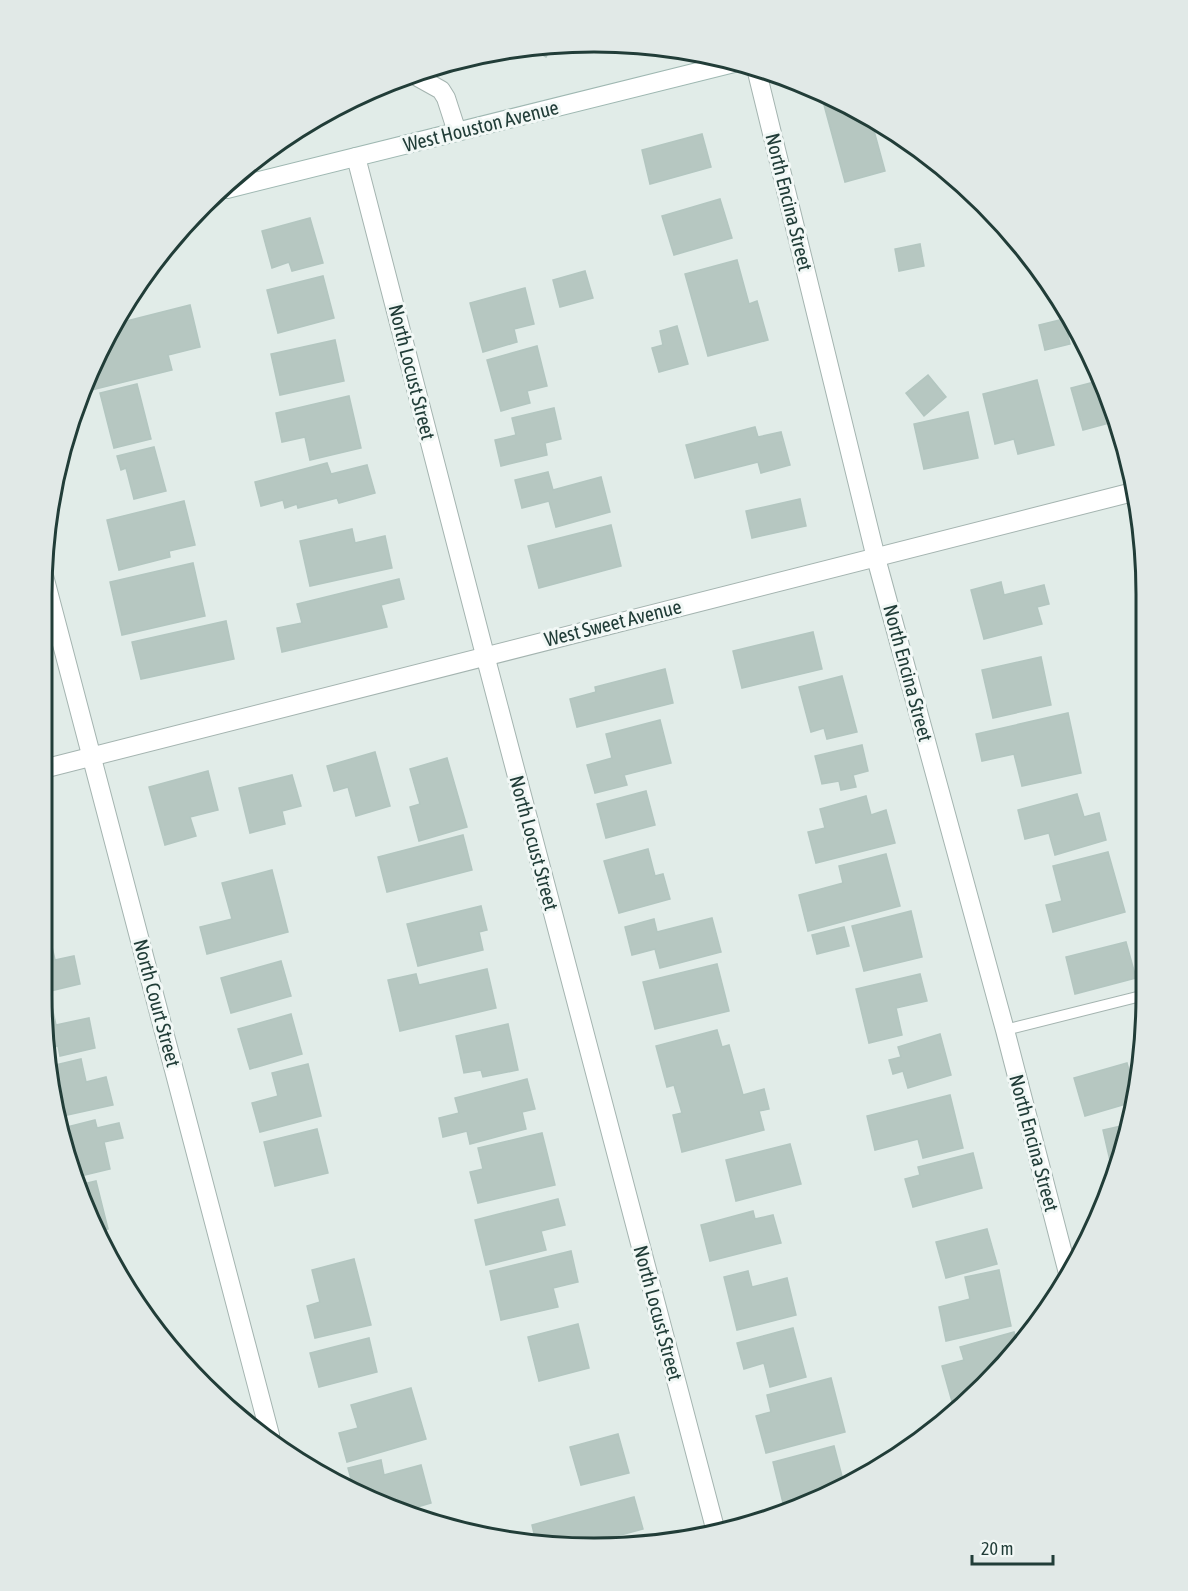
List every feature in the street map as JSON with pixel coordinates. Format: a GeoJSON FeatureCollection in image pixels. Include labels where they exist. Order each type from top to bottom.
{"type":"FeatureCollection","features":[{"type":"Feature","properties":{"kind":"street","name":"West Houston Avenue"},"geometry":{"type":"LineString","coordinates":[[238,186],[717,67]]}},
{"type":"Feature","properties":{"kind":"street","name":"North Encina Street"},"geometry":{"type":"LineString","coordinates":[[758,78],[876,558],[1066,1262]]}},
{"type":"Feature","properties":{"kind":"street"},"geometry":{"type":"LineString","coordinates":[[423,80],[441,90],[446,98],[457,132]]}},
{"type":"Feature","properties":{"kind":"street","name":"North Locust Street"},"geometry":{"type":"LineString","coordinates":[[356,157],[714,1525]]}},
{"type":"Feature","properties":{"kind":"street","name":"West Sweet Avenue"},"geometry":{"type":"LineString","coordinates":[[52,767],[1126,494]]}},
{"type":"Feature","properties":{"kind":"street","name":"North Court Street"},"geometry":{"type":"LineString","coordinates":[[52,606],[269,1430]]}},
{"type":"Feature","properties":{"kind":"lane"},"geometry":{"type":"LineString","coordinates":[[1005,1030],[1136,997]]}},
{"type":"Feature","properties":{"kind":"building"},"geometry":{"type":"Polygon","coordinates":[[[824,105],[874,131],[885,171],[845,182],[824,105]]]}},
{"type":"Feature","properties":{"kind":"building"},"geometry":{"type":"Polygon","coordinates":[[[702,134],[711,167],[650,184],[642,150],[702,134]]]}},
{"type":"Feature","properties":{"kind":"building"},"geometry":{"type":"Polygon","coordinates":[[[720,199],[732,238],[674,255],[662,216],[720,199]]]}},
{"type":"Feature","properties":{"kind":"building"},"geometry":{"type":"Polygon","coordinates":[[[310,218],[323,263],[292,271],[289,262],[272,268],[262,231],[310,218]]]}},
{"type":"Feature","properties":{"kind":"building"},"geometry":{"type":"Polygon","coordinates":[[[920,244],[924,266],[899,271],[895,249],[920,244]]]}},
{"type":"Feature","properties":{"kind":"building"},"geometry":{"type":"Polygon","coordinates":[[[737,260],[749,304],[757,301],[768,340],[708,356],[685,274],[737,260]]]}},
{"type":"Feature","properties":{"kind":"building"},"geometry":{"type":"Polygon","coordinates":[[[585,271],[593,298],[560,307],[553,280],[585,271]]]}},
{"type":"Feature","properties":{"kind":"building"},"geometry":{"type":"Polygon","coordinates":[[[323,276],[334,318],[278,333],[267,290],[323,276]]]}},
{"type":"Feature","properties":{"kind":"building"},"geometry":{"type":"Polygon","coordinates":[[[525,288],[534,324],[514,329],[517,342],[483,352],[470,303],[525,288]]]}},
{"type":"Feature","properties":{"kind":"building"},"geometry":{"type":"Polygon","coordinates":[[[190,305],[200,347],[168,355],[172,370],[93,390],[126,321],[190,305]]]}},
{"type":"Feature","properties":{"kind":"building"},"geometry":{"type":"Polygon","coordinates":[[[1061,320],[1070,344],[1045,350],[1039,325],[1061,320]]]}},
{"type":"Feature","properties":{"kind":"building"},"geometry":{"type":"Polygon","coordinates":[[[677,326],[688,364],[659,372],[652,348],[663,345],[660,331],[677,326]]]}},
{"type":"Feature","properties":{"kind":"building"},"geometry":{"type":"Polygon","coordinates":[[[335,340],[344,381],[280,395],[271,354],[335,340]]]}},
{"type":"Feature","properties":{"kind":"building"},"geometry":{"type":"Polygon","coordinates":[[[537,346],[547,386],[527,391],[530,403],[501,411],[487,360],[537,346]]]}},
{"type":"Feature","properties":{"kind":"building"},"geometry":{"type":"Polygon","coordinates":[[[928,375],[946,397],[924,416],[906,393],[928,375]]]}},
{"type":"Feature","properties":{"kind":"building"},"geometry":{"type":"Polygon","coordinates":[[[1037,380],[1054,445],[1018,454],[1014,439],[995,444],[983,394],[1037,380]]]}},
{"type":"Feature","properties":{"kind":"building"},"geometry":{"type":"Polygon","coordinates":[[[1092,383],[1108,423],[1083,430],[1071,388],[1092,383]]]}},
{"type":"Feature","properties":{"kind":"building"},"geometry":{"type":"Polygon","coordinates":[[[137,384],[151,439],[114,448],[100,393],[137,384]]]}},
{"type":"Feature","properties":{"kind":"building"},"geometry":{"type":"Polygon","coordinates":[[[349,396],[361,448],[310,460],[305,437],[282,442],[276,413],[349,396]]]}},
{"type":"Feature","properties":{"kind":"building"},"geometry":{"type":"Polygon","coordinates":[[[554,408],[561,439],[545,443],[547,455],[501,466],[495,440],[516,435],[512,418],[554,408]]]}},
{"type":"Feature","properties":{"kind":"building"},"geometry":{"type":"Polygon","coordinates":[[[968,412],[978,458],[924,469],[914,424],[968,412]]]}},
{"type":"Feature","properties":{"kind":"building"},"geometry":{"type":"Polygon","coordinates":[[[755,427],[758,437],[781,432],[790,465],[761,473],[758,462],[695,478],[686,445],[755,427]]]}},
{"type":"Feature","properties":{"kind":"building"},"geometry":{"type":"Polygon","coordinates":[[[154,447],[166,491],[134,499],[126,468],[121,470],[117,456],[154,447]]]}},
{"type":"Feature","properties":{"kind":"building"},"geometry":{"type":"Polygon","coordinates":[[[327,463],[331,474],[367,465],[375,493],[339,503],[337,498],[298,508],[297,504],[285,508],[283,500],[261,506],[255,482],[327,463]]]}},
{"type":"Feature","properties":{"kind":"building"},"geometry":{"type":"Polygon","coordinates":[[[548,472],[553,490],[601,477],[610,512],[556,527],[549,501],[522,508],[515,480],[548,472]]]}},
{"type":"Feature","properties":{"kind":"building"},"geometry":{"type":"Polygon","coordinates":[[[800,499],[806,526],[752,538],[746,511],[800,499]]]}},
{"type":"Feature","properties":{"kind":"building"},"geometry":{"type":"Polygon","coordinates":[[[184,501],[195,545],[169,551],[170,557],[119,570],[107,520],[184,501]]]}},
{"type":"Feature","properties":{"kind":"building"},"geometry":{"type":"Polygon","coordinates":[[[611,525],[621,566],[539,588],[528,546],[611,525]]]}},
{"type":"Feature","properties":{"kind":"building"},"geometry":{"type":"Polygon","coordinates":[[[352,529],[355,543],[385,536],[392,568],[310,586],[300,541],[352,529]]]}},
{"type":"Feature","properties":{"kind":"building"},"geometry":{"type":"Polygon","coordinates":[[[193,563],[205,616],[122,635],[110,582],[193,563]]]}},
{"type":"Feature","properties":{"kind":"building"},"geometry":{"type":"Polygon","coordinates":[[[399,579],[404,599],[381,605],[387,627],[282,652],[277,628],[302,623],[297,604],[399,579]]]}},
{"type":"Feature","properties":{"kind":"building"},"geometry":{"type":"Polygon","coordinates":[[[1001,582],[1004,595],[1044,585],[1049,604],[1037,607],[1042,624],[984,639],[971,590],[1001,582]]]}},
{"type":"Feature","properties":{"kind":"building"},"geometry":{"type":"Polygon","coordinates":[[[226,621],[234,659],[141,679],[132,642],[226,621]]]}},
{"type":"Feature","properties":{"kind":"building"},"geometry":{"type":"Polygon","coordinates":[[[813,632],[822,669],[742,688],[733,651],[813,632]]]}},
{"type":"Feature","properties":{"kind":"building"},"geometry":{"type":"Polygon","coordinates":[[[1041,657],[1051,705],[993,718],[982,670],[1041,657]]]}},
{"type":"Feature","properties":{"kind":"building"},"geometry":{"type":"Polygon","coordinates":[[[665,669],[673,703],[577,727],[570,699],[596,692],[595,687],[665,669]]]}},
{"type":"Feature","properties":{"kind":"building"},"geometry":{"type":"Polygon","coordinates":[[[842,676],[857,732],[827,739],[824,728],[811,732],[799,687],[842,676]]]}},
{"type":"Feature","properties":{"kind":"building"},"geometry":{"type":"Polygon","coordinates":[[[1068,713],[1081,773],[1022,786],[1014,754],[982,761],[976,734],[1068,713]]]}},
{"type":"Feature","properties":{"kind":"building"},"geometry":{"type":"Polygon","coordinates":[[[660,720],[671,763],[624,775],[627,785],[595,793],[587,765],[612,758],[606,734],[660,720]]]}},
{"type":"Feature","properties":{"kind":"building"},"geometry":{"type":"Polygon","coordinates":[[[862,745],[868,771],[853,775],[856,787],[841,790],[839,781],[822,784],[815,756],[862,745]]]}},
{"type":"Feature","properties":{"kind":"building"},"geometry":{"type":"Polygon","coordinates":[[[375,752],[390,806],[356,816],[348,787],[334,791],[327,766],[375,752]]]}},
{"type":"Feature","properties":{"kind":"building"},"geometry":{"type":"Polygon","coordinates":[[[447,758],[467,827],[419,841],[410,807],[420,804],[410,769],[447,758]]]}},
{"type":"Feature","properties":{"kind":"building"},"geometry":{"type":"Polygon","coordinates":[[[208,771],[218,810],[190,817],[196,836],[165,845],[149,787],[208,771]]]}},
{"type":"Feature","properties":{"kind":"building"},"geometry":{"type":"Polygon","coordinates":[[[292,775],[301,806],[282,811],[285,824],[250,833],[239,788],[292,775]]]}},
{"type":"Feature","properties":{"kind":"building"},"geometry":{"type":"Polygon","coordinates":[[[646,791],[655,825],[606,838],[597,804],[646,791]]]}},
{"type":"Feature","properties":{"kind":"building"},"geometry":{"type":"Polygon","coordinates":[[[1077,794],[1084,817],[1099,813],[1106,840],[1055,855],[1049,833],[1025,839],[1018,810],[1077,794]]]}},
{"type":"Feature","properties":{"kind":"building"},"geometry":{"type":"Polygon","coordinates":[[[866,796],[871,815],[886,810],[895,843],[816,863],[808,832],[825,828],[820,809],[866,796]]]}},
{"type":"Feature","properties":{"kind":"building"},"geometry":{"type":"Polygon","coordinates":[[[463,835],[472,870],[387,892],[378,857],[463,835]]]}},
{"type":"Feature","properties":{"kind":"building"},"geometry":{"type":"Polygon","coordinates":[[[648,849],[655,876],[663,874],[670,899],[619,913],[604,861],[648,849]]]}},
{"type":"Feature","properties":{"kind":"building"},"geometry":{"type":"Polygon","coordinates":[[[1108,852],[1125,912],[1053,932],[1046,905],[1062,901],[1053,866],[1108,852]]]}},
{"type":"Feature","properties":{"kind":"building"},"geometry":{"type":"Polygon","coordinates":[[[886,854],[900,906],[808,931],[799,895],[843,883],[839,866],[886,854]]]}},
{"type":"Feature","properties":{"kind":"building"},"geometry":{"type":"Polygon","coordinates":[[[272,870],[288,932],[207,954],[200,927],[232,919],[222,883],[272,870]]]}},
{"type":"Feature","properties":{"kind":"building"},"geometry":{"type":"Polygon","coordinates":[[[481,906],[487,930],[479,932],[483,950],[418,966],[407,924],[481,906]]]}},
{"type":"Feature","properties":{"kind":"building"},"geometry":{"type":"Polygon","coordinates":[[[911,911],[922,957],[864,971],[852,926],[911,911]]]}},
{"type":"Feature","properties":{"kind":"building"},"geometry":{"type":"Polygon","coordinates":[[[712,918],[721,952],[660,968],[655,949],[632,955],[625,927],[654,919],[657,932],[712,918]]]}},
{"type":"Feature","properties":{"kind":"building"},"geometry":{"type":"Polygon","coordinates":[[[844,927],[849,946],[817,954],[812,935],[844,927]]]}},
{"type":"Feature","properties":{"kind":"building"},"geometry":{"type":"Polygon","coordinates":[[[1126,942],[1136,978],[1075,994],[1066,957],[1126,942]]]}},
{"type":"Feature","properties":{"kind":"building"},"geometry":{"type":"Polygon","coordinates":[[[52,947],[55,960],[74,956],[80,984],[52,991],[52,947]]]}},
{"type":"Feature","properties":{"kind":"building"},"geometry":{"type":"Polygon","coordinates":[[[281,961],[291,996],[231,1013],[221,978],[281,961]]]}},
{"type":"Feature","properties":{"kind":"building"},"geometry":{"type":"Polygon","coordinates":[[[717,964],[729,1011],[655,1029],[643,982],[717,964]]]}},
{"type":"Feature","properties":{"kind":"building"},"geometry":{"type":"Polygon","coordinates":[[[487,969],[496,1008],[400,1031],[388,980],[416,974],[419,985],[487,969]]]}},
{"type":"Feature","properties":{"kind":"building"},"geometry":{"type":"Polygon","coordinates":[[[920,974],[927,1001],[896,1008],[902,1035],[869,1043],[856,989],[920,974]]]}},
{"type":"Feature","properties":{"kind":"building"},"geometry":{"type":"Polygon","coordinates":[[[53,1010],[56,1025],[89,1018],[95,1048],[60,1056],[58,1046],[55,1047],[53,1010]]]}},
{"type":"Feature","properties":{"kind":"building"},"geometry":{"type":"Polygon","coordinates":[[[291,1014],[302,1054],[250,1069],[238,1029],[291,1014]]]}},
{"type":"Feature","properties":{"kind":"building"},"geometry":{"type":"Polygon","coordinates":[[[508,1024],[518,1070],[483,1077],[481,1070],[464,1073],[456,1036],[508,1024]]]}},
{"type":"Feature","properties":{"kind":"building"},"geometry":{"type":"Polygon","coordinates":[[[717,1030],[722,1047],[729,1045],[743,1095],[764,1089],[769,1109],[759,1111],[764,1130],[682,1152],[673,1115],[682,1113],[674,1085],[667,1087],[656,1046],[717,1030]]]}},
{"type":"Feature","properties":{"kind":"building"},"geometry":{"type":"Polygon","coordinates":[[[940,1034],[951,1075],[908,1088],[903,1071],[893,1074],[889,1060],[901,1057],[898,1047],[940,1034]]]}},
{"type":"Feature","properties":{"kind":"building"},"geometry":{"type":"Polygon","coordinates":[[[81,1059],[86,1082],[106,1077],[113,1105],[66,1115],[57,1065],[81,1059]]]}},
{"type":"Feature","properties":{"kind":"building"},"geometry":{"type":"Polygon","coordinates":[[[1127,1063],[1130,1074],[1125,1104],[1085,1116],[1074,1078],[1127,1063]]]}},
{"type":"Feature","properties":{"kind":"building"},"geometry":{"type":"Polygon","coordinates":[[[308,1064],[321,1116],[260,1132],[252,1103],[278,1096],[272,1073],[308,1064]]]}},
{"type":"Feature","properties":{"kind":"building"},"geometry":{"type":"Polygon","coordinates":[[[527,1079],[535,1109],[522,1112],[526,1129],[470,1144],[467,1131],[443,1137],[439,1118],[459,1113],[455,1098],[527,1079]]]}},
{"type":"Feature","properties":{"kind":"building"},"geometry":{"type":"Polygon","coordinates":[[[950,1095],[963,1148],[923,1158],[918,1139],[875,1150],[867,1116],[950,1095]]]}},
{"type":"Feature","properties":{"kind":"building"},"geometry":{"type":"Polygon","coordinates":[[[95,1120],[97,1128],[119,1123],[123,1138],[104,1142],[110,1169],[83,1175],[69,1127],[95,1120]]]}},
{"type":"Feature","properties":{"kind":"building"},"geometry":{"type":"Polygon","coordinates":[[[1120,1126],[1110,1161],[1103,1130],[1120,1126]]]}},
{"type":"Feature","properties":{"kind":"building"},"geometry":{"type":"Polygon","coordinates":[[[317,1129],[328,1173],[275,1186],[264,1142],[317,1129]]]}},
{"type":"Feature","properties":{"kind":"building"},"geometry":{"type":"Polygon","coordinates":[[[542,1133],[555,1185],[478,1203],[470,1172],[483,1169],[478,1148],[542,1133]]]}},
{"type":"Feature","properties":{"kind":"building"},"geometry":{"type":"Polygon","coordinates":[[[790,1144],[801,1184],[736,1201],[726,1160],[790,1144]]]}},
{"type":"Feature","properties":{"kind":"building"},"geometry":{"type":"Polygon","coordinates":[[[973,1153],[982,1188],[913,1207],[905,1179],[920,1175],[918,1167],[973,1153]]]}},
{"type":"Feature","properties":{"kind":"building"},"geometry":{"type":"Polygon","coordinates":[[[96,1181],[108,1229],[105,1230],[86,1183],[96,1181]]]}},
{"type":"Feature","properties":{"kind":"building"},"geometry":{"type":"Polygon","coordinates":[[[558,1199],[565,1225],[541,1231],[546,1250],[486,1265],[475,1220],[558,1199]]]}},
{"type":"Feature","properties":{"kind":"building"},"geometry":{"type":"Polygon","coordinates":[[[753,1211],[755,1219],[773,1215],[781,1243],[710,1261],[701,1225],[753,1211]]]}},
{"type":"Feature","properties":{"kind":"building"},"geometry":{"type":"Polygon","coordinates":[[[987,1229],[997,1264],[946,1278],[936,1242],[987,1229]]]}},
{"type":"Feature","properties":{"kind":"building"},"geometry":{"type":"Polygon","coordinates":[[[571,1251],[578,1282],[553,1288],[558,1307],[501,1320],[490,1271],[571,1251]]]}},
{"type":"Feature","properties":{"kind":"building"},"geometry":{"type":"Polygon","coordinates":[[[354,1259],[371,1325],[315,1338],[307,1306],[320,1302],[312,1270],[354,1259]]]}},
{"type":"Feature","properties":{"kind":"building"},"geometry":{"type":"Polygon","coordinates":[[[999,1270],[1011,1326],[946,1341],[939,1307],[970,1299],[965,1277],[999,1270]]]}},
{"type":"Feature","properties":{"kind":"building"},"geometry":{"type":"Polygon","coordinates":[[[748,1271],[752,1287],[787,1278],[796,1315],[737,1330],[724,1277],[748,1271]]]}},
{"type":"Feature","properties":{"kind":"building"},"geometry":{"type":"Polygon","coordinates":[[[578,1324],[589,1368],[539,1381],[528,1337],[578,1324]]]}},
{"type":"Feature","properties":{"kind":"building"},"geometry":{"type":"Polygon","coordinates":[[[793,1328],[806,1377],[770,1387],[764,1363],[744,1369],[737,1343],[793,1328]]]}},
{"type":"Feature","properties":{"kind":"building"},"geometry":{"type":"Polygon","coordinates":[[[1014,1332],[1015,1337],[977,1380],[952,1403],[942,1366],[964,1360],[960,1347],[1014,1332]]]}},
{"type":"Feature","properties":{"kind":"building"},"geometry":{"type":"Polygon","coordinates":[[[369,1338],[377,1372],[319,1387],[310,1353],[369,1338]]]}},
{"type":"Feature","properties":{"kind":"building"},"geometry":{"type":"Polygon","coordinates":[[[831,1378],[845,1432],[766,1453],[756,1416],[771,1412],[767,1395],[831,1378]]]}},
{"type":"Feature","properties":{"kind":"building"},"geometry":{"type":"Polygon","coordinates":[[[411,1388],[426,1439],[347,1462],[339,1433],[358,1428],[351,1405],[411,1388]]]}},
{"type":"Feature","properties":{"kind":"building"},"geometry":{"type":"Polygon","coordinates":[[[618,1434],[629,1473],[581,1485],[570,1447],[618,1434]]]}},
{"type":"Feature","properties":{"kind":"building"},"geometry":{"type":"Polygon","coordinates":[[[834,1446],[842,1478],[783,1504],[773,1462],[834,1446]]]}},
{"type":"Feature","properties":{"kind":"building"},"geometry":{"type":"Polygon","coordinates":[[[381,1460],[384,1475],[421,1465],[431,1503],[415,1508],[387,1497],[352,1481],[348,1468],[381,1460]]]}},
{"type":"Feature","properties":{"kind":"building"},"geometry":{"type":"Polygon","coordinates":[[[634,1497],[643,1529],[617,1537],[559,1537],[534,1535],[532,1525],[634,1497]]]}}]}
